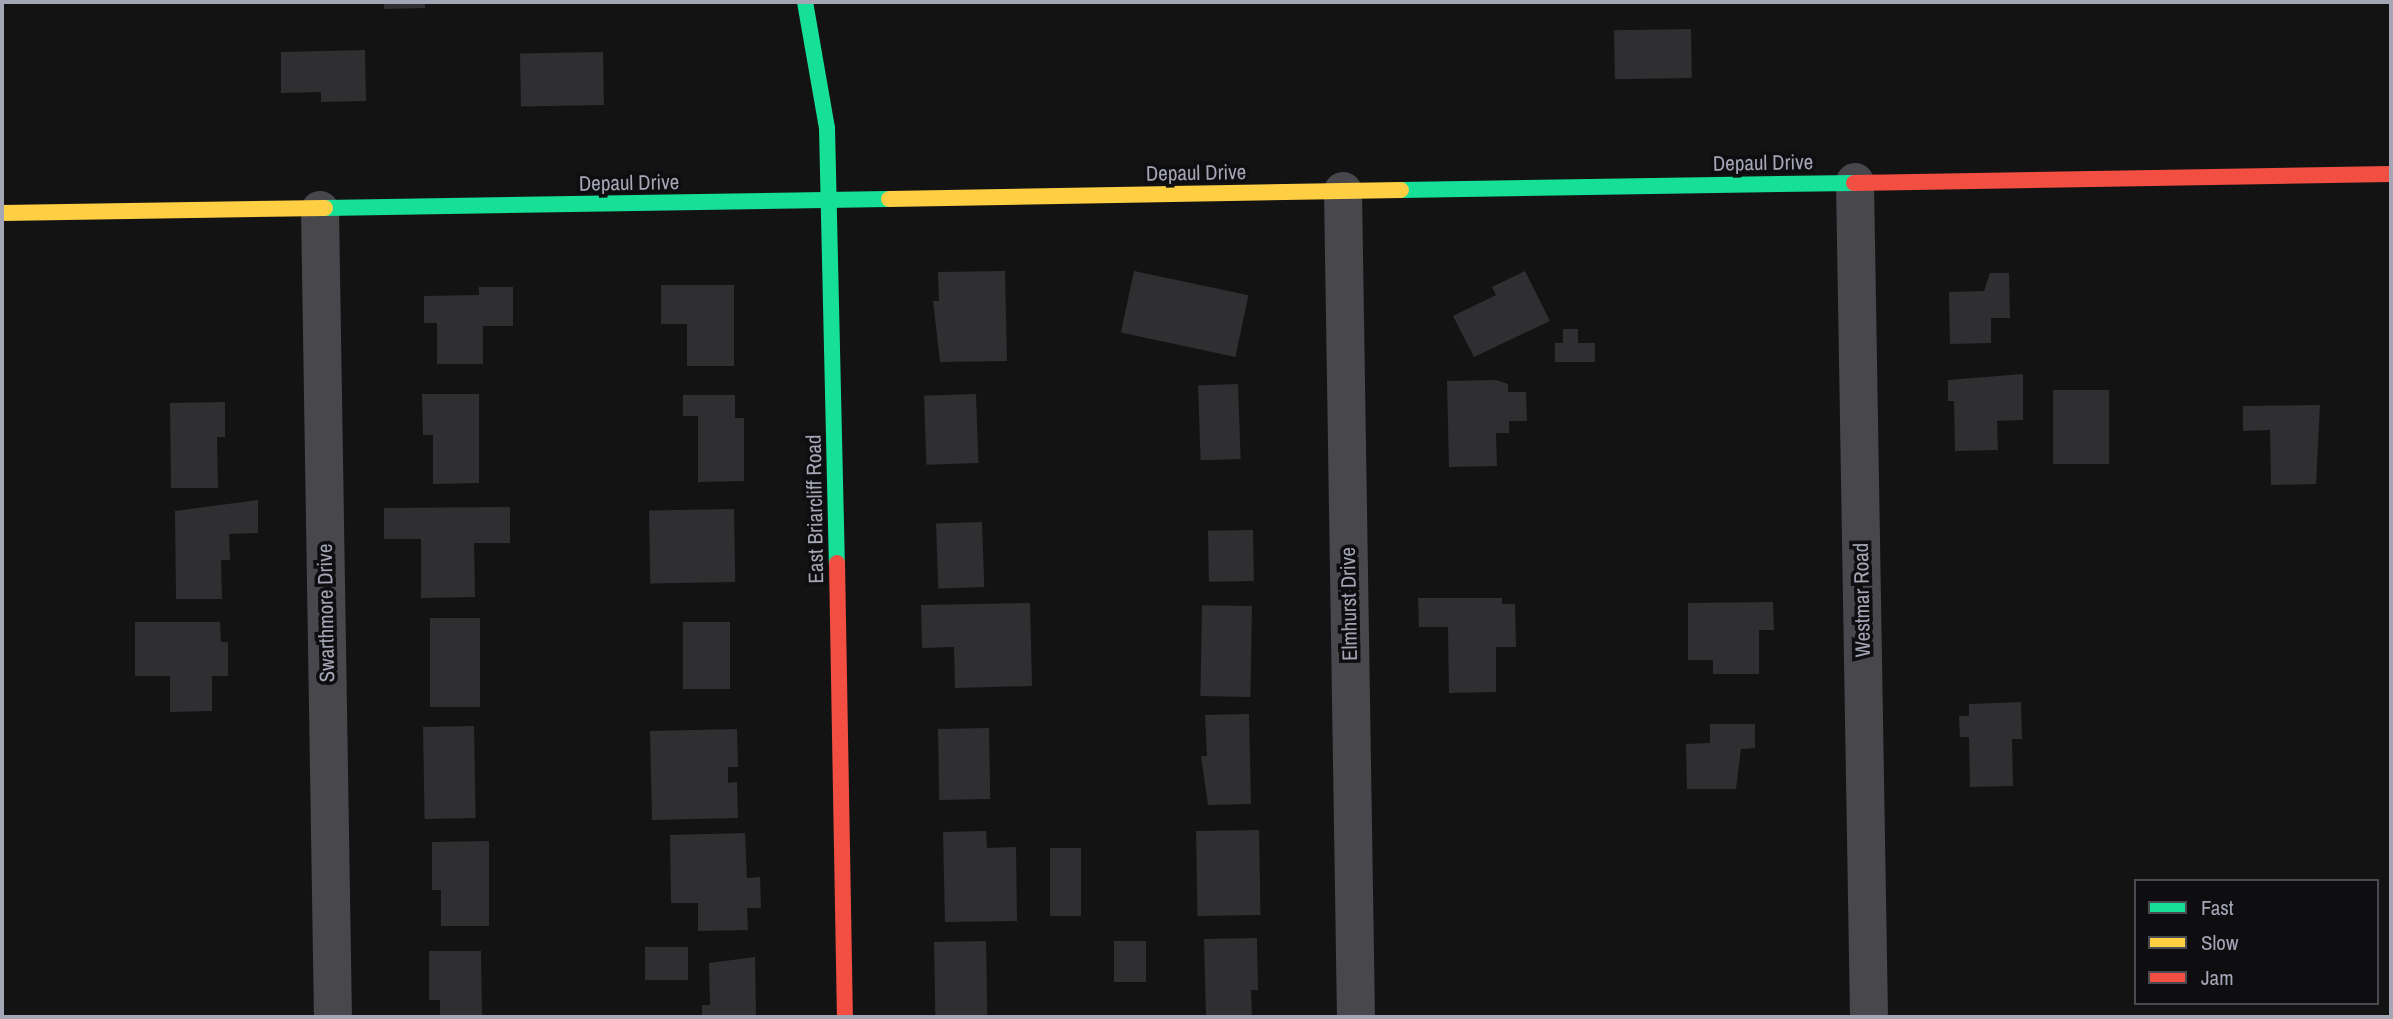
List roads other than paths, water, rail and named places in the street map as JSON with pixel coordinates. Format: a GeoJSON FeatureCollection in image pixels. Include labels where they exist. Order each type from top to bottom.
{"type":"FeatureCollection","features":[{"type":"Feature","properties":{"kind":"street","name":"East Briarcliff Road"},"geometry":{"type":"LineString","coordinates":[[805,2],[827,128],[831,201],[845,1017]]}},
{"type":"Feature","properties":{"kind":"street","name":"Depaul Drive"},"geometry":{"type":"LineString","coordinates":[[2,213],[320,210],[2391,174]]}},
{"type":"Feature","properties":{"kind":"street","name":"Westmar Road"},"geometry":{"type":"LineString","coordinates":[[1855,182],[1869,1017]]}},
{"type":"Feature","properties":{"kind":"street","name":"Elmhurst Drive"},"geometry":{"type":"LineString","coordinates":[[1343,191],[1356,1017]]}},
{"type":"Feature","properties":{"kind":"street","name":"Swarthmore Drive"},"geometry":{"type":"LineString","coordinates":[[320,210],[333,1017]]}}]}
